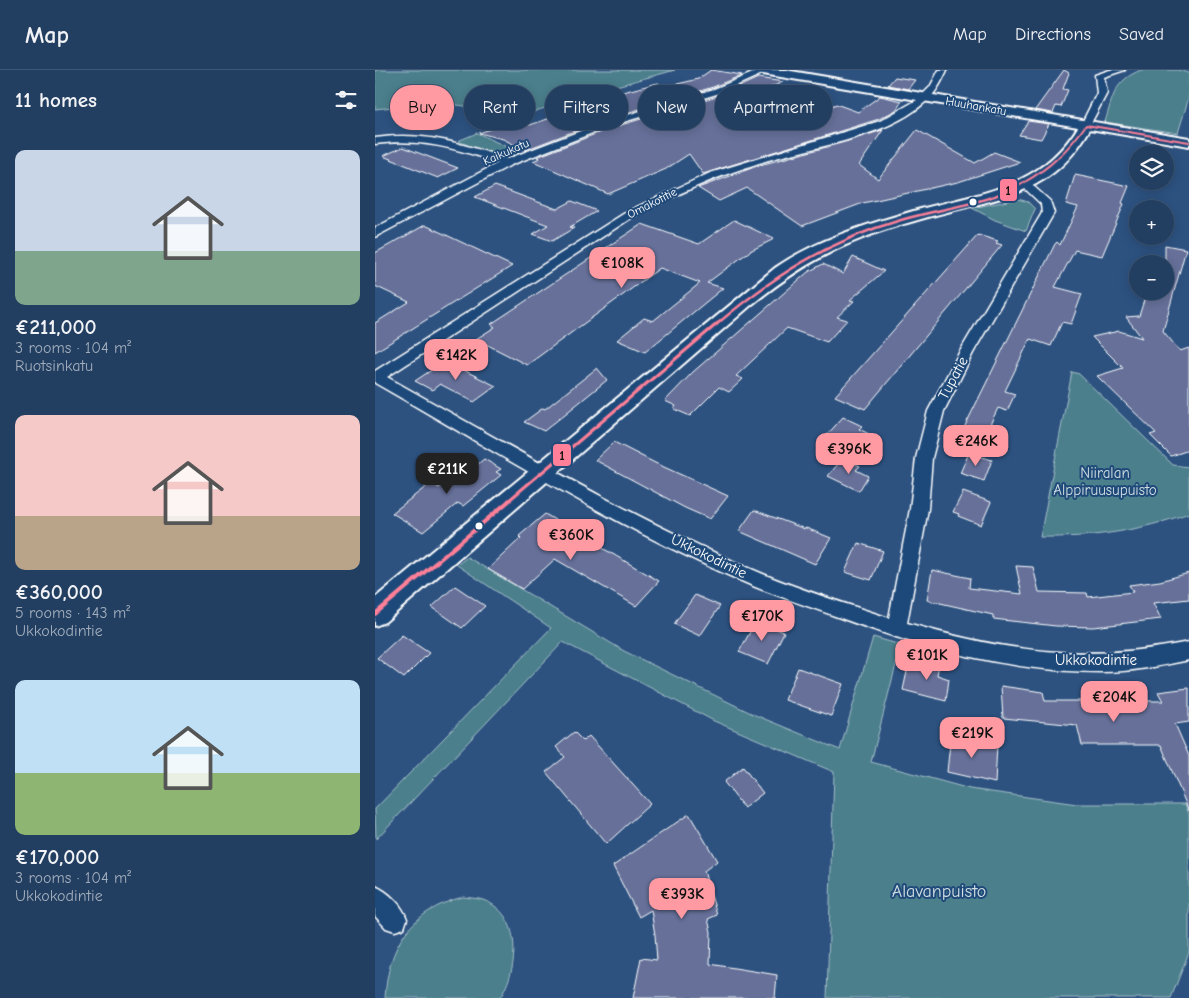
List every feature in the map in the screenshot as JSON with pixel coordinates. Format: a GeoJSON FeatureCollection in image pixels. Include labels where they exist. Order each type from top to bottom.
{"type":"FeatureCollection","features":[{"type":"Feature","properties":{"kind":"street","name":"Huuhankatu"},"geometry":{"type":"LineString","coordinates":[[765,70],[1189,142]]}},
{"type":"Feature","properties":{"kind":"street","name":"Kaikukatu"},"geometry":{"type":"LineString","coordinates":[[375,233],[507,163],[607,124],[717,91],[765,70]]}},
{"type":"Feature","properties":{"kind":"street","name":"Omakotitie"},"geometry":{"type":"LineString","coordinates":[[375,378],[587,241],[661,197],[740,166],[878,126],[907,112],[925,97],[940,79],[943,70]]}},
{"type":"Feature","properties":{"kind":"street"},"geometry":{"type":"LineString","coordinates":[[375,614],[743,302],[794,264],[847,238],[887,222],[1007,192],[1026,185],[1063,159],[1086,125],[1102,93],[1097,73],[1121,70]]}},
{"type":"Feature","properties":{"kind":"street"},"geometry":{"type":"LineString","coordinates":[[375,141],[404,136],[436,139],[507,163]]}},
{"type":"Feature","properties":{"kind":"street","name":"Tupatie"},"geometry":{"type":"LineString","coordinates":[[896,629],[919,509],[924,458],[936,411],[966,353],[1048,213],[1046,203],[1026,185]]}},
{"type":"Feature","properties":{"kind":"street","name":"Ukkokodintie"},"geometry":{"type":"LineString","coordinates":[[375,378],[544,470],[746,574],[896,629],[975,651],[1020,659],[1115,663],[1163,658],[1189,652]]}},
{"type":"Feature","properties":{"kind":"street"},"geometry":{"type":"LineString","coordinates":[[375,898],[395,919]]}},
{"type":"Feature","properties":{"kind":"green space"},"geometry":{"type":"Polygon","coordinates":[[[375,70],[675,70],[620,85],[545,85],[545,108],[535,111],[535,85],[464,85],[464,106],[454,105],[454,85],[390,85],[390,107],[375,109],[375,70]]]}},
{"type":"Feature","properties":{"kind":"green space"},"geometry":{"type":"Polygon","coordinates":[[[1141,70],[1177,70],[1189,73],[1189,97],[1178,133],[1105,122],[1113,97],[1120,84],[1132,74],[1141,70]]]}},
{"type":"Feature","properties":{"kind":"green space"},"geometry":{"type":"Polygon","coordinates":[[[477,133],[522,154],[494,156],[458,141],[477,133]]]}},
{"type":"Feature","properties":{"kind":"green space"},"geometry":{"type":"Polygon","coordinates":[[[1018,199],[1028,202],[1035,209],[1026,231],[995,220],[972,208],[1018,199]]]}},
{"type":"Feature","properties":{"kind":"green space","name":"Niiralan Alppiruusupuisto"},"geometry":{"type":"Polygon","coordinates":[[[1072,372],[1079,374],[1173,465],[1189,467],[1189,513],[1134,529],[1116,532],[1097,535],[1040,537],[1072,372]]]}},
{"type":"Feature","properties":{"kind":"green space","name":"Alavanpuisto"},"geometry":{"type":"Polygon","coordinates":[[[467,557],[624,651],[755,715],[840,750],[873,637],[901,645],[871,762],[970,789],[1077,804],[1185,804],[1189,814],[1189,952],[1171,998],[827,998],[834,772],[714,721],[563,642],[376,839],[375,809],[551,628],[457,565],[467,557]]]}},
{"type":"Feature","properties":{"kind":"green space"},"geometry":{"type":"Polygon","coordinates":[[[463,897],[483,900],[496,907],[505,917],[511,929],[514,943],[514,958],[511,972],[500,998],[385,998],[391,962],[397,947],[406,933],[416,921],[429,911],[463,897]]]}},
{"type":"Feature","properties":{"kind":"building"},"geometry":{"type":"Polygon","coordinates":[[[711,70],[742,75],[705,89],[705,85],[673,85],[698,79],[711,70]]]}},
{"type":"Feature","properties":{"kind":"building"},"geometry":{"type":"Polygon","coordinates":[[[1064,70],[1069,73],[1063,89],[1068,90],[1061,107],[1056,106],[1053,113],[1035,110],[1064,70]]]}},
{"type":"Feature","properties":{"kind":"building"},"geometry":{"type":"Polygon","coordinates":[[[895,77],[915,80],[908,89],[888,85],[895,77]]]}},
{"type":"Feature","properties":{"kind":"building"},"geometry":{"type":"Polygon","coordinates":[[[758,78],[783,82],[776,85],[743,85],[758,78]]]}},
{"type":"Feature","properties":{"kind":"building"},"geometry":{"type":"Polygon","coordinates":[[[638,88],[638,110],[628,112],[628,91],[638,88]]]}},
{"type":"Feature","properties":{"kind":"building"},"geometry":{"type":"Polygon","coordinates":[[[880,96],[902,101],[896,110],[879,119],[703,174],[689,154],[666,169],[608,194],[533,161],[540,158],[537,157],[606,130],[628,130],[628,123],[638,120],[638,130],[705,130],[705,100],[715,97],[715,130],[832,130],[832,106],[836,104],[858,112],[880,96]]]}},
{"type":"Feature","properties":{"kind":"building"},"geometry":{"type":"Polygon","coordinates":[[[545,120],[545,130],[577,130],[525,150],[503,139],[479,133],[488,130],[535,130],[535,123],[545,120]]]}},
{"type":"Feature","properties":{"kind":"building"},"geometry":{"type":"Polygon","coordinates":[[[1028,121],[1049,124],[1041,139],[1019,135],[1028,121]]]}},
{"type":"Feature","properties":{"kind":"building"},"geometry":{"type":"Polygon","coordinates":[[[883,130],[859,165],[878,179],[917,130],[975,163],[994,152],[1020,162],[958,182],[863,203],[802,226],[747,188],[719,201],[698,188],[760,165],[883,130]]]}},
{"type":"Feature","properties":{"kind":"building"},"geometry":{"type":"Polygon","coordinates":[[[403,147],[458,168],[438,178],[383,156],[403,147]]]}},
{"type":"Feature","properties":{"kind":"building"},"geometry":{"type":"Polygon","coordinates":[[[1075,175],[1129,186],[1122,203],[1124,204],[1102,256],[1075,250],[1055,287],[1082,294],[1071,324],[1062,322],[1051,346],[1030,339],[1005,391],[1015,394],[1007,411],[998,408],[983,439],[962,432],[1055,244],[1057,242],[1060,245],[1078,207],[1066,204],[1075,175]]]}},
{"type":"Feature","properties":{"kind":"building"},"geometry":{"type":"Polygon","coordinates":[[[495,186],[557,209],[572,201],[597,211],[570,227],[574,228],[552,241],[533,234],[548,225],[475,197],[495,186]]]}},
{"type":"Feature","properties":{"kind":"building"},"geometry":{"type":"Polygon","coordinates":[[[734,220],[774,239],[750,251],[707,283],[723,288],[645,352],[617,340],[644,318],[653,321],[700,283],[660,268],[527,365],[476,339],[495,327],[491,324],[642,224],[699,244],[734,220]]]}},
{"type":"Feature","properties":{"kind":"building"},"geometry":{"type":"Polygon","coordinates":[[[425,225],[512,266],[375,352],[375,323],[409,302],[375,286],[375,253],[425,225]]]}},
{"type":"Feature","properties":{"kind":"building"},"geometry":{"type":"Polygon","coordinates":[[[978,235],[998,241],[996,243],[1002,245],[865,409],[835,396],[978,235]]]}},
{"type":"Feature","properties":{"kind":"building"},"geometry":{"type":"Polygon","coordinates":[[[1165,245],[1186,249],[1174,292],[1174,255],[1165,255],[1165,245]]]}},
{"type":"Feature","properties":{"kind":"building"},"geometry":{"type":"Polygon","coordinates":[[[853,257],[884,271],[850,300],[854,301],[837,317],[847,320],[827,342],[787,328],[736,376],[743,379],[729,392],[719,387],[690,416],[674,409],[676,406],[665,401],[693,372],[808,272],[823,264],[843,274],[853,257]]]}},
{"type":"Feature","properties":{"kind":"building"},"geometry":{"type":"Polygon","coordinates":[[[1144,300],[1172,300],[1163,331],[1180,351],[1189,348],[1189,450],[1171,456],[1150,435],[1156,433],[1097,376],[1123,368],[1092,337],[1119,331],[1142,338],[1126,317],[1139,316],[1144,300]]]}},
{"type":"Feature","properties":{"kind":"building"},"geometry":{"type":"Polygon","coordinates":[[[445,361],[496,386],[474,402],[440,384],[432,390],[415,381],[445,361]]]}},
{"type":"Feature","properties":{"kind":"building"},"geometry":{"type":"Polygon","coordinates":[[[597,368],[607,380],[544,431],[524,422],[543,408],[545,409],[597,368]]]}},
{"type":"Feature","properties":{"kind":"building"},"geometry":{"type":"Polygon","coordinates":[[[843,417],[862,426],[859,429],[871,435],[859,449],[827,435],[843,417]]]}},
{"type":"Feature","properties":{"kind":"building"},"geometry":{"type":"Polygon","coordinates":[[[614,442],[728,496],[710,519],[685,508],[595,460],[614,442]]]}},
{"type":"Feature","properties":{"kind":"building"},"geometry":{"type":"Polygon","coordinates":[[[969,453],[992,460],[984,481],[960,473],[969,453]]]}},
{"type":"Feature","properties":{"kind":"building"},"geometry":{"type":"Polygon","coordinates":[[[843,458],[860,466],[856,470],[868,476],[859,491],[828,476],[843,458]]]}},
{"type":"Feature","properties":{"kind":"building"},"geometry":{"type":"Polygon","coordinates":[[[484,459],[501,469],[496,472],[501,475],[463,506],[458,503],[423,532],[392,513],[431,483],[439,488],[473,461],[478,464],[484,459]]]}},
{"type":"Feature","properties":{"kind":"building"},"geometry":{"type":"Polygon","coordinates":[[[963,492],[991,502],[981,525],[958,516],[959,514],[953,512],[963,492]]]}},
{"type":"Feature","properties":{"kind":"building"},"geometry":{"type":"Polygon","coordinates":[[[754,510],[831,538],[815,564],[739,531],[754,510]]]}},
{"type":"Feature","properties":{"kind":"building"},"geometry":{"type":"Polygon","coordinates":[[[545,514],[659,581],[636,606],[555,559],[522,589],[488,569],[521,538],[519,536],[545,514]]]}},
{"type":"Feature","properties":{"kind":"building"},"geometry":{"type":"Polygon","coordinates":[[[858,543],[883,551],[871,580],[845,572],[858,543]]]}},
{"type":"Feature","properties":{"kind":"building"},"geometry":{"type":"Polygon","coordinates":[[[1016,566],[1033,567],[1039,592],[1087,593],[1088,597],[1133,592],[1129,585],[1160,581],[1189,573],[1189,599],[1153,603],[1161,619],[1093,627],[1056,626],[993,619],[993,615],[927,600],[932,570],[970,578],[969,588],[1022,594],[1016,566]]]}},
{"type":"Feature","properties":{"kind":"building"},"geometry":{"type":"Polygon","coordinates":[[[455,586],[485,606],[462,628],[432,607],[455,586]]]}},
{"type":"Feature","properties":{"kind":"building"},"geometry":{"type":"Polygon","coordinates":[[[695,595],[720,606],[700,636],[674,624],[695,595]]]}},
{"type":"Feature","properties":{"kind":"building"},"geometry":{"type":"Polygon","coordinates":[[[756,621],[784,632],[768,664],[739,652],[756,621]]]}},
{"type":"Feature","properties":{"kind":"building"},"geometry":{"type":"Polygon","coordinates":[[[402,635],[429,653],[404,678],[377,658],[402,635]]]}},
{"type":"Feature","properties":{"kind":"building"},"geometry":{"type":"Polygon","coordinates":[[[920,660],[939,665],[937,675],[949,679],[946,701],[903,690],[908,667],[918,670],[920,660]]]}},
{"type":"Feature","properties":{"kind":"building"},"geometry":{"type":"Polygon","coordinates":[[[798,668],[843,684],[831,716],[785,700],[798,668]]]}},
{"type":"Feature","properties":{"kind":"building"},"geometry":{"type":"Polygon","coordinates":[[[1001,686],[1043,692],[1045,701],[1163,701],[1158,692],[1189,688],[1189,722],[1175,724],[1189,756],[1189,811],[1161,745],[1082,745],[1077,725],[1003,718],[1001,686]]]}},
{"type":"Feature","properties":{"kind":"building"},"geometry":{"type":"Polygon","coordinates":[[[574,732],[583,741],[589,736],[650,804],[606,844],[546,772],[565,757],[556,747],[574,732]]]}},
{"type":"Feature","properties":{"kind":"building"},"geometry":{"type":"Polygon","coordinates":[[[951,734],[997,745],[995,783],[947,772],[951,734]]]}},
{"type":"Feature","properties":{"kind":"building"},"geometry":{"type":"Polygon","coordinates":[[[743,767],[763,793],[744,808],[724,782],[743,767]]]}},
{"type":"Feature","properties":{"kind":"building"},"geometry":{"type":"Polygon","coordinates":[[[689,814],[717,861],[704,871],[717,915],[708,919],[711,932],[710,964],[777,975],[775,998],[633,998],[641,958],[657,960],[655,935],[651,910],[639,917],[613,866],[689,814]]]}},
{"type":"Feature","properties":{"kind":"transit line","name":"1"},"geometry":{"type":"LineString","coordinates":[[375,614],[743,302],[774,279],[819,251],[871,229],[991,197],[1018,186],[1043,172],[1066,152],[1086,125],[1189,142]]}}]}
